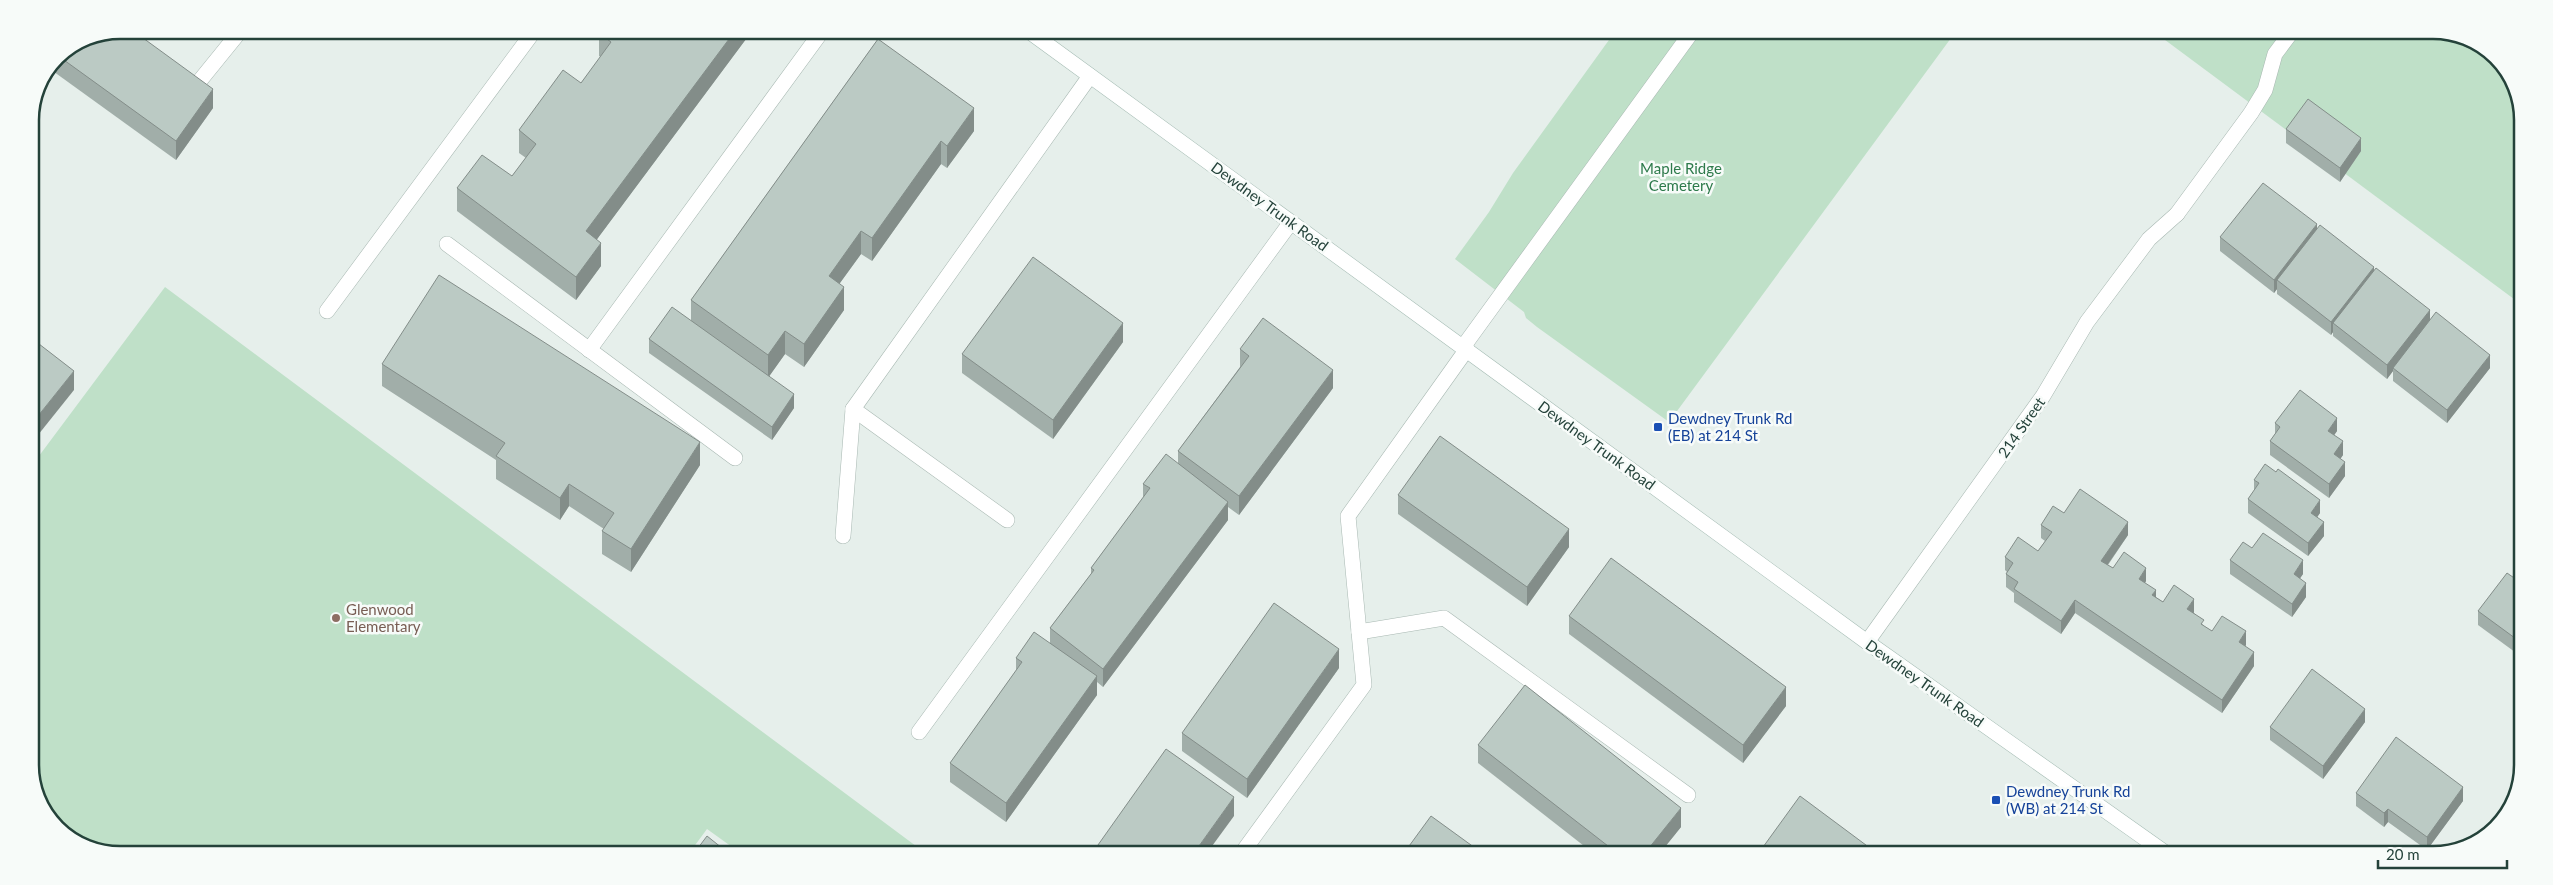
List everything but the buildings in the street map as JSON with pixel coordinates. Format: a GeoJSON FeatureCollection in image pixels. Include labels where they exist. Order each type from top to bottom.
{"type":"FeatureCollection","features":[{"type":"Feature","properties":{"kind":"main road"},"geometry":{"type":"LineString","coordinates":[[198,83],[234,39]]}},
{"type":"Feature","properties":{"kind":"main road"},"geometry":{"type":"LineString","coordinates":[[327,311],[528,39]]}},
{"type":"Feature","properties":{"kind":"main road"},"geometry":{"type":"LineString","coordinates":[[590,350],[816,39]]}},
{"type":"Feature","properties":{"kind":"main road","name":"Dewdney Trunk Road"},"geometry":{"type":"LineString","coordinates":[[1040,39],[1867,642],[2156,846]]}},
{"type":"Feature","properties":{"kind":"main road"},"geometry":{"type":"LineString","coordinates":[[1247,846],[1364,686],[1348,516],[1465,348],[1686,39]]}},
{"type":"Feature","properties":{"kind":"main road","name":"214 Street"},"geometry":{"type":"LineString","coordinates":[[1867,642],[2043,396],[2087,322],[2149,239],[2176,214],[2251,113],[2265,90],[2275,54],[2286,39]]}},
{"type":"Feature","properties":{"kind":"main road"},"geometry":{"type":"LineString","coordinates":[[842,536],[853,409],[1090,76]]}},
{"type":"Feature","properties":{"kind":"main road"},"geometry":{"type":"LineString","coordinates":[[920,732],[1291,222]]}},
{"type":"Feature","properties":{"kind":"main road"},"geometry":{"type":"LineString","coordinates":[[447,244],[735,458]]}},
{"type":"Feature","properties":{"kind":"main road"},"geometry":{"type":"LineString","coordinates":[[853,409],[1007,520]]}},
{"type":"Feature","properties":{"kind":"main road"},"geometry":{"type":"LineString","coordinates":[[1359,632],[1444,618],[1688,795]]}},
{"type":"Feature","properties":{"kind":"green space","name":"Maple Ridge Cemetery"},"geometry":{"type":"Polygon","coordinates":[[[1610,39],[1950,39],[1669,422],[1537,327],[1526,318],[1524,312],[1455,259],[1489,212],[1513,173],[1610,39]]]}},
{"type":"Feature","properties":{"kind":"green space"},"geometry":{"type":"Polygon","coordinates":[[[2164,39],[2434,39],[2459,43],[2483,55],[2498,70],[2503,79],[2508,89],[2514,114],[2514,299],[2164,39]]]}},
{"type":"Feature","properties":{"kind":"green space","name":"Glenwood Elementary"},"geometry":{"type":"Polygon","coordinates":[[[165,287],[916,846],[731,846],[707,829],[694,846],[120,846],[104,845],[84,838],[66,826],[55,815],[47,801],[40,781],[39,456],[165,287]]]}},
{"type":"Feature","properties":{"kind":"place","name":"Dewdney Trunk Rd (EB) at 214 St"},"geometry":{"type":"Point","coordinates":[1658,427]}},
{"type":"Feature","properties":{"kind":"place","name":"Glenwood Elementary"},"geometry":{"type":"Point","coordinates":[336,618]}},
{"type":"Feature","properties":{"kind":"place","name":"Dewdney Trunk Rd (WB) at 214 St"},"geometry":{"type":"Point","coordinates":[1996,800]}}]}
